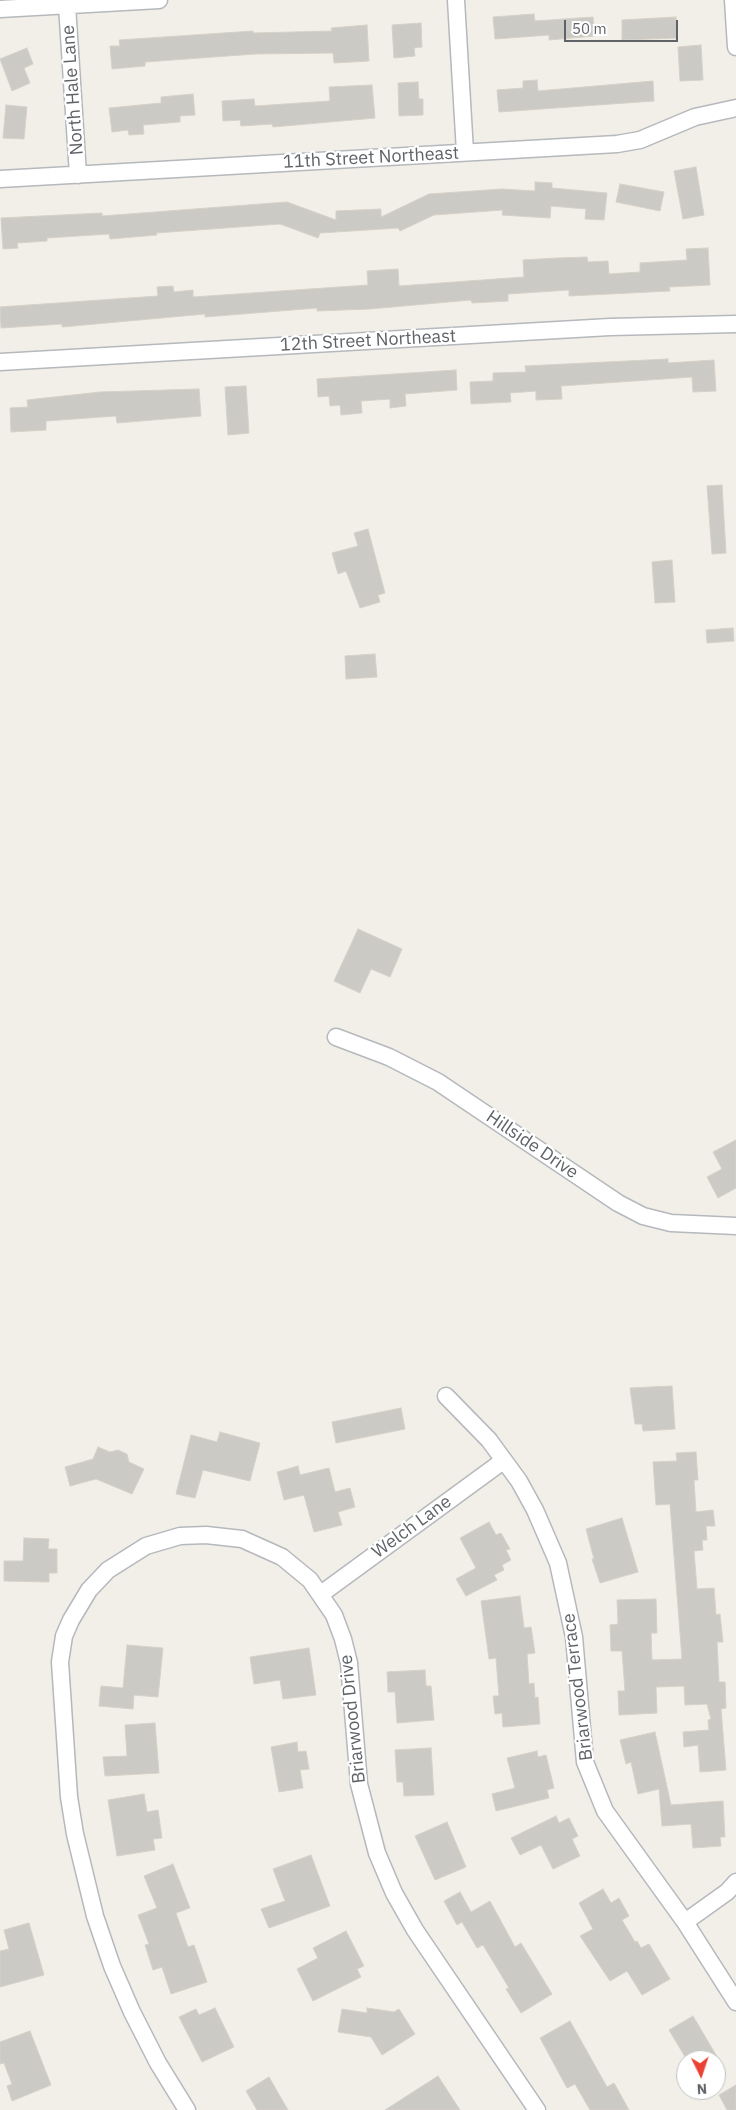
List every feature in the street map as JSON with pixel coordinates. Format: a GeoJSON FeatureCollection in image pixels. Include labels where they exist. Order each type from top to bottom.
{"type":"FeatureCollection","features":[{"type":"Feature","properties":{"kind":"street"},"geometry":{"type":"LineString","coordinates":[[0,9],[159,0]]}},
{"type":"Feature","properties":{"kind":"street"},"geometry":{"type":"LineString","coordinates":[[456,0],[465,152]]}},
{"type":"Feature","properties":{"kind":"street"},"geometry":{"type":"LineString","coordinates":[[733,0],[736,47]]}},
{"type":"Feature","properties":{"kind":"street","name":"North Hale Lane"},"geometry":{"type":"LineString","coordinates":[[67,5],[78,175]]}},
{"type":"Feature","properties":{"kind":"street","name":"11th Street Northeast"},"geometry":{"type":"LineString","coordinates":[[0,179],[617,144],[640,140],[695,117],[736,108]]}},
{"type":"Feature","properties":{"kind":"street","name":"12th Street Northeast"},"geometry":{"type":"LineString","coordinates":[[0,362],[600,328],[736,324]]}},
{"type":"Feature","properties":{"kind":"street","name":"Hillside Drive"},"geometry":{"type":"LineString","coordinates":[[336,1037],[389,1057],[438,1082],[618,1203],[643,1216],[671,1223],[736,1226]]}},
{"type":"Feature","properties":{"kind":"street","name":"Briarwood Terrace"},"geometry":{"type":"LineString","coordinates":[[446,1396],[489,1440],[519,1481],[535,1510],[558,1563],[574,1637],[585,1762],[605,1811],[685,1922],[736,2002]]}},
{"type":"Feature","properties":{"kind":"street","name":"Welch Lane"},"geometry":{"type":"LineString","coordinates":[[321,1594],[503,1461]]}},
{"type":"Feature","properties":{"kind":"street","name":"Briarwood Drive"},"geometry":{"type":"LineString","coordinates":[[187,2110],[158,2063],[132,2012],[112,1966],[95,1916],[75,1834],[69,1797],[60,1680],[60,1662],[64,1636],[79,1604],[108,1570],[146,1546],[180,1536],[224,1536],[258,1545],[297,1568],[321,1594],[334,1615],[345,1647],[358,1784],[377,1853],[394,1893],[415,1930],[537,2110]]}},
{"type":"Feature","properties":{"kind":"street"},"geometry":{"type":"LineString","coordinates":[[685,1922],[727,1892],[736,1882]]}},
{"type":"Feature","properties":{"kind":"building"},"geometry":{"type":"Polygon","coordinates":[[[534,14],[535,21],[593,17],[594,36],[549,40],[549,35],[495,39],[493,17],[534,14]]]}},
{"type":"Feature","properties":{"kind":"building"},"geometry":{"type":"Polygon","coordinates":[[[676,17],[677,38],[622,40],[622,20],[676,17]]]}},
{"type":"Feature","properties":{"kind":"building"},"geometry":{"type":"Polygon","coordinates":[[[421,23],[422,47],[414,48],[415,56],[394,58],[392,25],[421,23]]]}},
{"type":"Feature","properties":{"kind":"building"},"geometry":{"type":"Polygon","coordinates":[[[367,25],[369,61],[334,63],[333,53],[255,54],[145,62],[145,66],[112,69],[110,46],[120,46],[119,40],[253,31],[253,33],[332,31],[331,28],[367,25]]]}},
{"type":"Feature","properties":{"kind":"building"},"geometry":{"type":"Polygon","coordinates":[[[701,45],[703,80],[680,81],[678,47],[701,45]]]}},
{"type":"Feature","properties":{"kind":"building"},"geometry":{"type":"Polygon","coordinates":[[[27,48],[33,64],[24,68],[30,83],[12,91],[0,59],[27,48]]]}},
{"type":"Feature","properties":{"kind":"building"},"geometry":{"type":"Polygon","coordinates":[[[537,80],[538,91],[653,81],[654,101],[499,112],[497,90],[523,88],[523,81],[537,80]]]}},
{"type":"Feature","properties":{"kind":"building"},"geometry":{"type":"Polygon","coordinates":[[[418,82],[419,99],[423,99],[423,115],[399,116],[398,83],[418,82]]]}},
{"type":"Feature","properties":{"kind":"building"},"geometry":{"type":"Polygon","coordinates":[[[372,85],[375,118],[273,127],[272,124],[241,126],[240,120],[223,121],[222,101],[254,99],[255,106],[330,101],[329,87],[372,85]]]}},
{"type":"Feature","properties":{"kind":"building"},"geometry":{"type":"Polygon","coordinates":[[[193,94],[195,115],[180,116],[180,122],[143,125],[144,134],[129,135],[128,130],[112,132],[109,108],[161,103],[161,97],[193,94]]]}},
{"type":"Feature","properties":{"kind":"building"},"geometry":{"type":"Polygon","coordinates":[[[6,105],[27,107],[24,139],[3,138],[6,105]]]}},
{"type":"Feature","properties":{"kind":"building"},"geometry":{"type":"Polygon","coordinates":[[[696,167],[704,215],[683,219],[674,171],[696,167]]]}},
{"type":"Feature","properties":{"kind":"building"},"geometry":{"type":"Polygon","coordinates":[[[535,182],[552,183],[552,188],[607,193],[604,220],[585,219],[586,209],[551,206],[550,218],[502,215],[503,210],[434,215],[400,231],[398,228],[320,233],[318,238],[280,224],[156,233],[157,235],[110,239],[109,234],[47,238],[47,241],[17,243],[18,248],[3,249],[1,218],[102,213],[102,216],[287,202],[336,220],[336,211],[381,209],[381,217],[429,194],[502,189],[535,191],[535,182]]]}},
{"type":"Feature","properties":{"kind":"building"},"geometry":{"type":"Polygon","coordinates":[[[620,184],[664,192],[660,211],[616,202],[620,184]]]}},
{"type":"Feature","properties":{"kind":"building"},"geometry":{"type":"Polygon","coordinates":[[[708,248],[710,285],[669,287],[670,291],[569,296],[569,290],[508,294],[508,301],[472,303],[471,300],[370,309],[317,311],[317,308],[205,317],[205,314],[62,327],[62,324],[1,328],[0,307],[158,296],[157,287],[173,286],[174,292],[193,290],[193,297],[368,285],[367,271],[398,269],[399,286],[524,277],[523,260],[587,257],[588,262],[608,261],[609,274],[640,272],[640,263],[687,260],[686,249],[708,248]]]}},
{"type":"Feature","properties":{"kind":"building"},"geometry":{"type":"Polygon","coordinates":[[[668,359],[668,363],[714,360],[716,391],[693,392],[692,377],[561,386],[562,399],[536,400],[536,391],[510,393],[511,402],[471,404],[470,382],[493,381],[493,373],[526,372],[525,366],[668,359]]]}},
{"type":"Feature","properties":{"kind":"building"},"geometry":{"type":"Polygon","coordinates":[[[456,370],[457,390],[405,394],[406,406],[390,408],[390,399],[361,401],[362,413],[341,415],[340,405],[330,406],[329,396],[318,397],[317,379],[456,370]]]}},
{"type":"Feature","properties":{"kind":"building"},"geometry":{"type":"Polygon","coordinates":[[[246,386],[249,433],[228,435],[225,387],[246,386]]]}},
{"type":"Feature","properties":{"kind":"building"},"geometry":{"type":"Polygon","coordinates":[[[199,389],[201,416],[117,423],[116,416],[46,421],[46,430],[11,432],[10,408],[28,407],[27,400],[100,392],[199,389]]]}},
{"type":"Feature","properties":{"kind":"building"},"geometry":{"type":"Polygon","coordinates":[[[722,485],[726,553],[712,554],[707,486],[722,485]]]}},
{"type":"Feature","properties":{"kind":"building"},"geometry":{"type":"Polygon","coordinates":[[[368,529],[385,593],[378,595],[380,602],[360,608],[346,571],[338,574],[332,553],[358,546],[354,533],[368,529]]]}},
{"type":"Feature","properties":{"kind":"building"},"geometry":{"type":"Polygon","coordinates":[[[672,560],[675,602],[655,603],[652,562],[672,560]]]}},
{"type":"Feature","properties":{"kind":"building"},"geometry":{"type":"Polygon","coordinates":[[[733,628],[734,641],[707,643],[706,630],[733,628]]]}},
{"type":"Feature","properties":{"kind":"building"},"geometry":{"type":"Polygon","coordinates":[[[375,654],[377,677],[346,679],[345,656],[375,654]]]}},
{"type":"Feature","properties":{"kind":"building"},"geometry":{"type":"Polygon","coordinates":[[[358,929],[402,949],[390,977],[371,969],[360,993],[334,981],[358,929]]]}},
{"type":"Feature","properties":{"kind":"building"},"geometry":{"type":"Polygon","coordinates":[[[736,1140],[736,1188],[718,1198],[707,1177],[722,1169],[713,1152],[736,1140]]]}},
{"type":"Feature","properties":{"kind":"building"},"geometry":{"type":"Polygon","coordinates":[[[672,1386],[675,1429],[643,1431],[642,1424],[635,1424],[630,1388],[672,1386]]]}},
{"type":"Feature","properties":{"kind":"building"},"geometry":{"type":"Polygon","coordinates":[[[401,1408],[405,1429],[336,1443],[332,1422],[401,1408]]]}},
{"type":"Feature","properties":{"kind":"building"},"geometry":{"type":"Polygon","coordinates":[[[220,1432],[260,1443],[250,1481],[203,1470],[195,1498],[176,1494],[191,1435],[217,1442],[220,1432]]]}},
{"type":"Feature","properties":{"kind":"building"},"geometry":{"type":"Polygon","coordinates":[[[98,1447],[110,1452],[118,1450],[127,1454],[129,1462],[144,1469],[132,1494],[96,1479],[70,1486],[65,1467],[93,1459],[98,1447]]]}},
{"type":"Feature","properties":{"kind":"building"},"geometry":{"type":"Polygon","coordinates":[[[696,1452],[698,1480],[694,1480],[696,1512],[713,1510],[715,1526],[706,1526],[707,1540],[702,1540],[703,1550],[694,1551],[697,1589],[714,1588],[716,1615],[720,1614],[723,1642],[717,1642],[719,1682],[725,1682],[726,1708],[721,1709],[726,1770],[700,1772],[698,1745],[684,1747],[683,1732],[709,1730],[708,1720],[711,1719],[707,1704],[685,1705],[684,1686],[656,1687],[657,1713],[619,1715],[618,1691],[625,1691],[622,1651],[611,1651],[610,1625],[618,1624],[617,1600],[656,1599],[657,1633],[651,1633],[652,1660],[682,1659],[670,1504],[656,1505],[653,1462],[677,1461],[676,1453],[696,1452]]]}},
{"type":"Feature","properties":{"kind":"building"},"geometry":{"type":"Polygon","coordinates":[[[298,1466],[300,1475],[329,1468],[335,1492],[350,1488],[355,1507],[338,1512],[342,1525],[314,1532],[304,1495],[284,1500],[277,1472],[298,1466]]]}},
{"type":"Feature","properties":{"kind":"building"},"geometry":{"type":"Polygon","coordinates":[[[622,1518],[638,1572],[600,1583],[592,1559],[594,1559],[586,1529],[622,1518]]]}},
{"type":"Feature","properties":{"kind":"building"},"geometry":{"type":"Polygon","coordinates":[[[489,1522],[496,1535],[501,1533],[510,1549],[506,1550],[511,1560],[502,1565],[504,1570],[494,1575],[497,1580],[466,1596],[456,1579],[476,1568],[460,1538],[489,1522]]]}},
{"type":"Feature","properties":{"kind":"building"},"geometry":{"type":"Polygon","coordinates":[[[24,1538],[49,1539],[48,1549],[57,1549],[57,1573],[49,1573],[49,1582],[4,1581],[4,1561],[23,1561],[24,1538]]]}},
{"type":"Feature","properties":{"kind":"building"},"geometry":{"type":"Polygon","coordinates":[[[520,1596],[524,1628],[531,1627],[535,1653],[527,1654],[529,1684],[534,1683],[535,1698],[538,1697],[540,1724],[503,1727],[502,1713],[495,1714],[493,1696],[499,1696],[496,1658],[489,1659],[481,1601],[520,1596]]]}},
{"type":"Feature","properties":{"kind":"building"},"geometry":{"type":"Polygon","coordinates":[[[127,1645],[163,1648],[158,1697],[134,1695],[133,1709],[99,1706],[101,1686],[123,1688],[127,1645]]]}},
{"type":"Feature","properties":{"kind":"building"},"geometry":{"type":"Polygon","coordinates":[[[309,1648],[316,1695],[283,1699],[280,1680],[254,1684],[250,1657],[309,1648]]]}},
{"type":"Feature","properties":{"kind":"building"},"geometry":{"type":"Polygon","coordinates":[[[425,1670],[426,1686],[431,1686],[434,1720],[397,1723],[395,1692],[388,1692],[387,1672],[425,1670]]]}},
{"type":"Feature","properties":{"kind":"building"},"geometry":{"type":"Polygon","coordinates":[[[155,1723],[159,1773],[105,1776],[103,1757],[127,1756],[125,1725],[155,1723]]]}},
{"type":"Feature","properties":{"kind":"building"},"geometry":{"type":"Polygon","coordinates":[[[655,1732],[671,1805],[723,1801],[725,1837],[720,1837],[721,1846],[693,1848],[691,1824],[662,1826],[659,1789],[638,1794],[631,1762],[626,1764],[620,1740],[655,1732]]]}},
{"type":"Feature","properties":{"kind":"building"},"geometry":{"type":"Polygon","coordinates":[[[297,1742],[298,1752],[306,1751],[309,1769],[300,1770],[303,1788],[279,1792],[271,1747],[297,1742]]]}},
{"type":"Feature","properties":{"kind":"building"},"geometry":{"type":"Polygon","coordinates":[[[431,1748],[434,1795],[404,1796],[403,1782],[397,1782],[395,1750],[431,1748]]]}},
{"type":"Feature","properties":{"kind":"building"},"geometry":{"type":"Polygon","coordinates":[[[537,1751],[538,1757],[546,1755],[554,1788],[547,1790],[549,1798],[496,1811],[492,1794],[515,1788],[507,1758],[537,1751]]]}},
{"type":"Feature","properties":{"kind":"building"},"geometry":{"type":"Polygon","coordinates":[[[144,1794],[147,1812],[158,1810],[162,1838],[153,1839],[155,1850],[117,1856],[108,1800],[144,1794]]]}},
{"type":"Feature","properties":{"kind":"building"},"geometry":{"type":"Polygon","coordinates":[[[556,1816],[559,1823],[569,1818],[578,1836],[572,1839],[580,1856],[553,1869],[541,1845],[520,1855],[511,1838],[556,1816]]]}},
{"type":"Feature","properties":{"kind":"building"},"geometry":{"type":"Polygon","coordinates":[[[447,1822],[466,1867],[435,1880],[415,1836],[447,1822]]]}},
{"type":"Feature","properties":{"kind":"building"},"geometry":{"type":"Polygon","coordinates":[[[311,1855],[330,1906],[269,1928],[261,1909],[285,1901],[273,1869],[311,1855]]]}},
{"type":"Feature","properties":{"kind":"building"},"geometry":{"type":"Polygon","coordinates":[[[173,1864],[190,1908],[176,1913],[188,1947],[194,1945],[207,1982],[171,1994],[162,1967],[153,1970],[145,1945],[149,1944],[138,1915],[157,1908],[144,1876],[173,1864]]]}},
{"type":"Feature","properties":{"kind":"building"},"geometry":{"type":"Polygon","coordinates":[[[603,1889],[611,1903],[619,1898],[629,1916],[622,1920],[635,1942],[637,1941],[641,1948],[649,1944],[670,1979],[642,1995],[627,1971],[610,1981],[580,1936],[593,1929],[579,1903],[603,1889]]]}},
{"type":"Feature","properties":{"kind":"building"},"geometry":{"type":"Polygon","coordinates":[[[460,1892],[471,1912],[490,1901],[515,1947],[521,1943],[552,1994],[521,2013],[506,1989],[509,1988],[483,1945],[477,1948],[462,1922],[457,1925],[444,1901],[460,1892]]]}},
{"type":"Feature","properties":{"kind":"building"},"geometry":{"type":"Polygon","coordinates":[[[29,1923],[44,1975],[0,1987],[0,1951],[9,1949],[4,1930],[29,1923]]]}},
{"type":"Feature","properties":{"kind":"building"},"geometry":{"type":"Polygon","coordinates":[[[346,1931],[364,1966],[357,1969],[361,1977],[313,2001],[297,1969],[318,1958],[313,1948],[346,1931]]]}},
{"type":"Feature","properties":{"kind":"building"},"geometry":{"type":"Polygon","coordinates":[[[215,2008],[234,2047],[202,2062],[179,2017],[196,2009],[199,2015],[215,2008]]]}},
{"type":"Feature","properties":{"kind":"building"},"geometry":{"type":"Polygon","coordinates":[[[367,2008],[394,2012],[399,2009],[415,2034],[382,2055],[371,2037],[338,2032],[342,2009],[367,2013],[367,2008]]]}},
{"type":"Feature","properties":{"kind":"building"},"geometry":{"type":"Polygon","coordinates":[[[693,2016],[713,2050],[681,2050],[669,2030],[693,2016]]]}},
{"type":"Feature","properties":{"kind":"building"},"geometry":{"type":"Polygon","coordinates":[[[570,2021],[607,2087],[614,2083],[629,2110],[590,2110],[575,2084],[567,2088],[540,2038],[570,2021]]]}},
{"type":"Feature","properties":{"kind":"building"},"geometry":{"type":"Polygon","coordinates":[[[30,2031],[51,2085],[12,2101],[7,2086],[12,2084],[4,2063],[0,2064],[0,2042],[30,2031]]]}},
{"type":"Feature","properties":{"kind":"building"},"geometry":{"type":"Polygon","coordinates":[[[438,2076],[460,2110],[385,2110],[438,2076]]]}},
{"type":"Feature","properties":{"kind":"building"},"geometry":{"type":"Polygon","coordinates":[[[269,2077],[288,2110],[257,2110],[246,2091],[269,2077]]]}},
{"type":"Feature","properties":{"kind":"building"},"geometry":{"type":"Polygon","coordinates":[[[736,2085],[736,2110],[727,2110],[722,2100],[726,2100],[726,2091],[736,2085]]]}}]}
